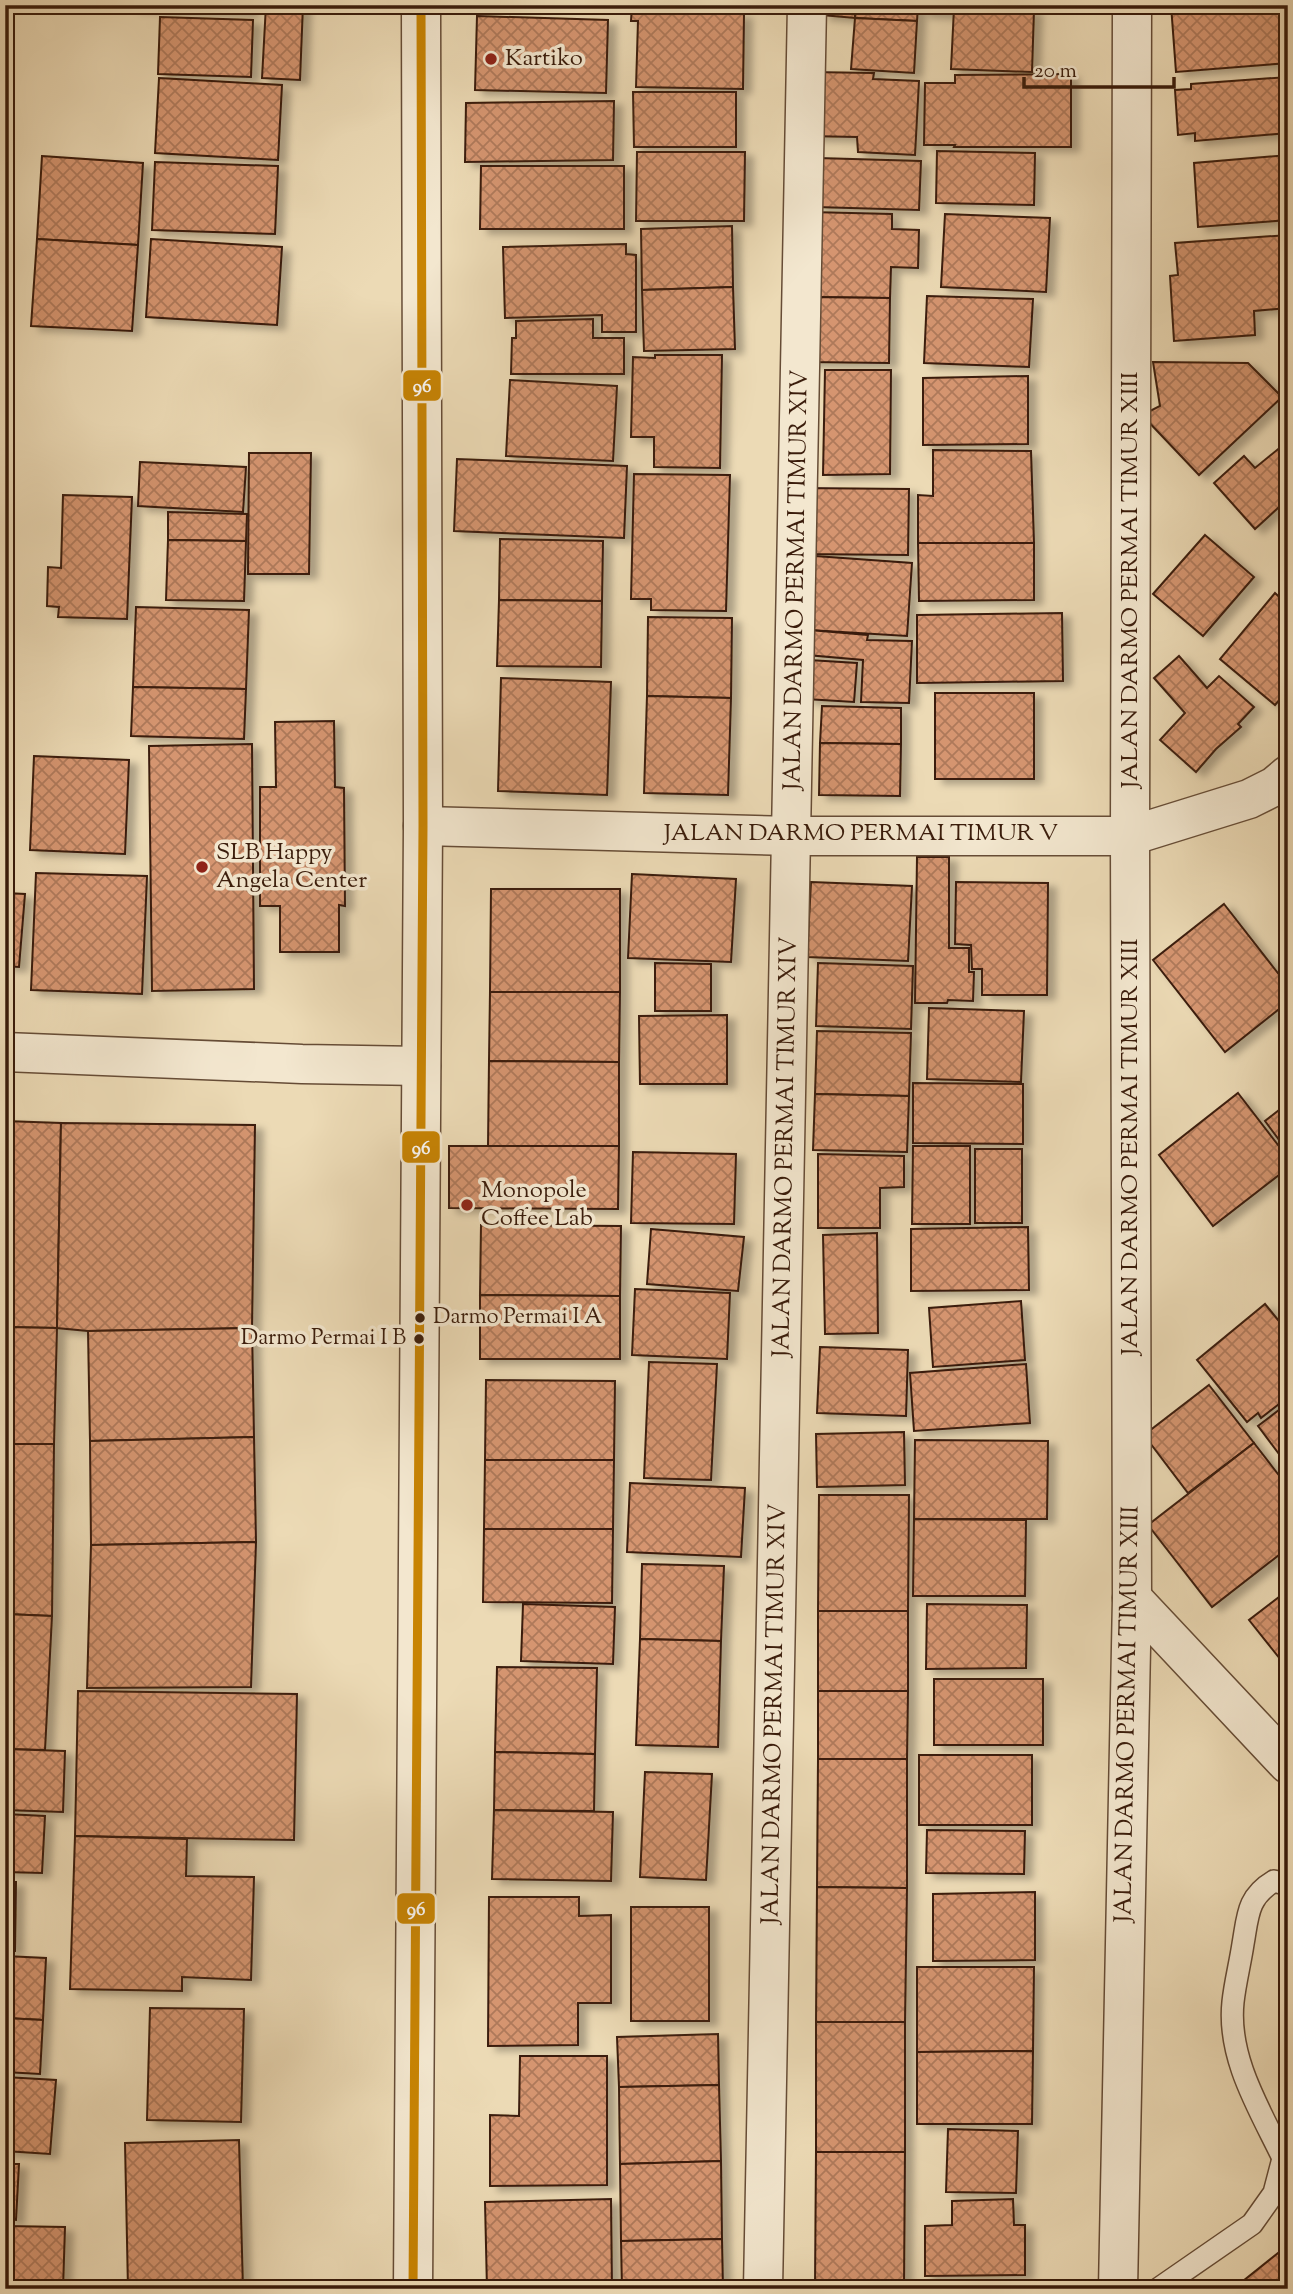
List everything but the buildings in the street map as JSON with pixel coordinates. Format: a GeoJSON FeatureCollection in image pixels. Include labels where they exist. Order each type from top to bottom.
{"type":"FeatureCollection","features":[{"type":"Feature","properties":{"kind":"street"},"geometry":{"type":"LineString","coordinates":[[413,2289],[423,826],[421,5]]}},
{"type":"Feature","properties":{"kind":"street","name":"JALAN DARMO PERMAI TIMUR XIV"},"geometry":{"type":"LineString","coordinates":[[763,2289],[807,5]]}},
{"type":"Feature","properties":{"kind":"street","name":"JALAN DARMO PERMAI TIMUR XIII"},"geometry":{"type":"LineString","coordinates":[[1118,2289],[1132,1598],[1132,5]]}},
{"type":"Feature","properties":{"kind":"street","name":"JALAN DARMO PERMAI TIMUR V"},"geometry":{"type":"LineString","coordinates":[[423,826],[792,836],[1130,836],[1249,799],[1275,786],[1288,775]]}},
{"type":"Feature","properties":{"kind":"street"},"geometry":{"type":"LineString","coordinates":[[5,1052],[421,1066]]}},
{"type":"Feature","properties":{"kind":"street"},"geometry":{"type":"LineString","coordinates":[[1132,1598],[1288,1764]]}},
{"type":"Feature","properties":{"kind":"lane"},"geometry":{"type":"LineString","coordinates":[[1158,2289],[1252,2224],[1274,2193],[1286,2148],[1243,2074],[1235,2045],[1232,2005],[1251,1903],[1261,1888],[1274,1881],[1288,1885]]}},
{"type":"Feature","properties":{"kind":"transit line","name":"96"},"geometry":{"type":"LineString","coordinates":[[413,2289],[423,826],[421,5]]}},
{"type":"Feature","properties":{"kind":"place","name":"Kartiko"},"geometry":{"type":"Point","coordinates":[491,59]}},
{"type":"Feature","properties":{"kind":"place","name":"SLB Happy Angela Center"},"geometry":{"type":"Point","coordinates":[202,867]}},
{"type":"Feature","properties":{"kind":"place","name":"Monopole Coffee Lab"},"geometry":{"type":"Point","coordinates":[467,1205]}},
{"type":"Feature","properties":{"kind":"place","name":"Darmo Permai I A"},"geometry":{"type":"Point","coordinates":[420,1318]}},
{"type":"Feature","properties":{"kind":"place","name":"Darmo Permai I B"},"geometry":{"type":"Point","coordinates":[419,1339]}}]}
